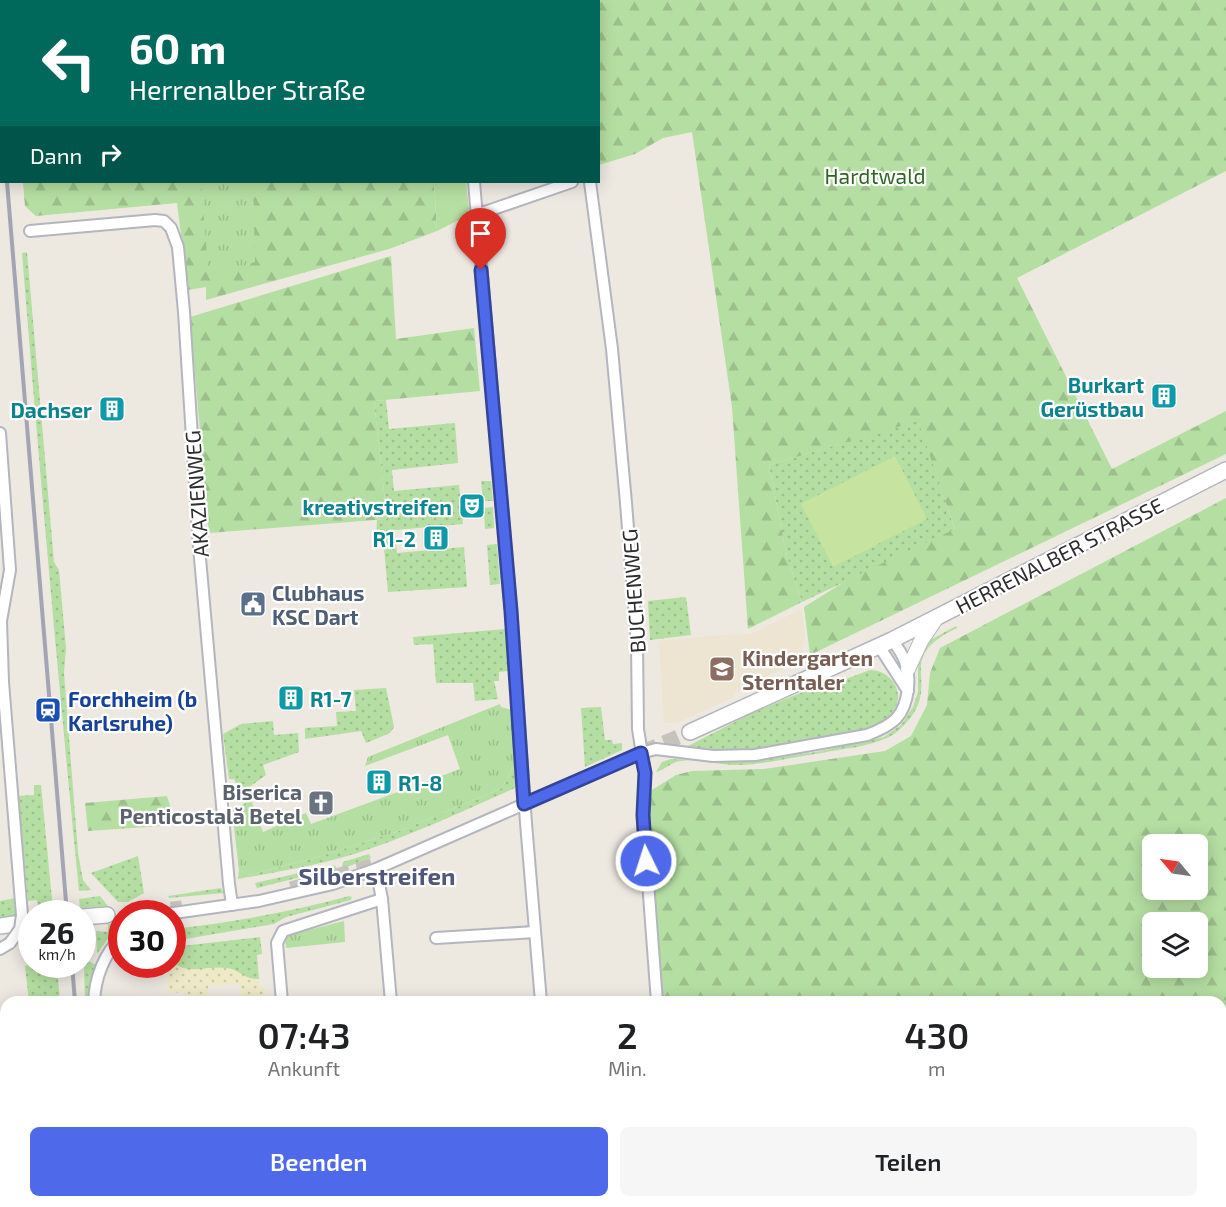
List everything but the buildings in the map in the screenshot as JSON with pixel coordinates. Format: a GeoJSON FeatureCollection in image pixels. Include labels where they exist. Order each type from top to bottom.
{"type":"FeatureCollection","features":[{"type":"Feature","properties":{"kind":"main road","name":"HERRENALBER STRASSE"},"geometry":{"type":"LineString","coordinates":[[690,732],[886,643],[1226,470]]}},
{"type":"Feature","properties":{"kind":"main road"},"geometry":{"type":"LineString","coordinates":[[96,916],[107,915]]}},
{"type":"Feature","properties":{"kind":"street"},"geometry":{"type":"LineString","coordinates":[[474,183],[511,611],[540,996]]}},
{"type":"Feature","properties":{"kind":"street"},"geometry":{"type":"LineString","coordinates":[[476,216],[569,183]]}},
{"type":"Feature","properties":{"kind":"street","name":"BUCHENWEG"},"geometry":{"type":"LineString","coordinates":[[590,183],[612,349],[626,503],[637,644],[638,729],[645,773],[643,815],[657,996]]}},
{"type":"Feature","properties":{"kind":"street","name":"AKAZIENWEG"},"geometry":{"type":"LineString","coordinates":[[30,231],[155,220],[164,221],[174,231],[178,247],[184,312],[199,547],[228,884],[232,905]]}},
{"type":"Feature","properties":{"kind":"street"},"geometry":{"type":"LineString","coordinates":[[0,433],[10,570],[1,621],[3,682],[18,907]]}},
{"type":"Feature","properties":{"kind":"street"},"geometry":{"type":"LineString","coordinates":[[186,911],[260,901],[377,874],[524,804],[641,753],[663,750],[713,756],[755,756],[855,738],[881,730],[895,720],[904,707],[908,692],[909,669],[921,641],[937,617]]}},
{"type":"Feature","properties":{"kind":"street"},"geometry":{"type":"LineString","coordinates":[[886,643],[908,692]]}},
{"type":"Feature","properties":{"kind":"street"},"geometry":{"type":"LineString","coordinates":[[886,643],[904,657],[909,669]]}},
{"type":"Feature","properties":{"kind":"street"},"geometry":{"type":"LineString","coordinates":[[377,874],[382,899],[390,996]]}},
{"type":"Feature","properties":{"kind":"street"},"geometry":{"type":"LineString","coordinates":[[281,996],[277,943],[283,931],[382,899]]}},
{"type":"Feature","properties":{"kind":"street"},"geometry":{"type":"LineString","coordinates":[[0,949],[10,943],[18,931]]}},
{"type":"Feature","properties":{"kind":"street"},"geometry":{"type":"LineString","coordinates":[[436,938],[535,932]]}},
{"type":"Feature","properties":{"kind":"street"},"geometry":{"type":"LineString","coordinates":[[94,996],[103,962],[108,954]]}},
{"type":"Feature","properties":{"kind":"shaded area","name":"Kindergarten Sterntaler"},"geometry":{"type":"Polygon","coordinates":[[[802,609],[805,636],[801,653],[793,665],[750,684],[733,697],[679,722],[664,723],[659,641],[751,634],[802,609]]]}},
{"type":"Feature","properties":{"kind":"green space","name":"Hardtwald"},"geometry":{"type":"Polygon","coordinates":[[[600,0],[1226,0],[1226,171],[1017,278],[1112,469],[1226,411],[1226,454],[810,655],[804,607],[849,579],[955,529],[918,421],[769,465],[787,557],[802,602],[748,629],[732,407],[692,132],[663,138],[635,154],[600,165],[600,0]]]}},
{"type":"Feature","properties":{"kind":"green space"},"geometry":{"type":"Polygon","coordinates":[[[23,183],[434,183],[437,231],[389,249],[206,300],[206,287],[188,290],[177,203],[36,216],[25,206],[23,183]]]}},
{"type":"Feature","properties":{"kind":"green space"},"geometry":{"type":"Polygon","coordinates":[[[201,183],[253,183],[255,262],[209,279],[201,183]]]}},
{"type":"Feature","properties":{"kind":"green space"},"geometry":{"type":"Polygon","coordinates":[[[434,183],[466,183],[469,209],[465,217],[437,231],[434,183]]]}},
{"type":"Feature","properties":{"kind":"green space"},"geometry":{"type":"Polygon","coordinates":[[[27,252],[54,562],[59,570],[66,648],[64,673],[78,853],[83,880],[91,890],[79,891],[28,333],[22,253],[27,252]]]}},
{"type":"Feature","properties":{"kind":"green space"},"geometry":{"type":"Polygon","coordinates":[[[391,256],[396,339],[474,328],[480,391],[374,401],[387,519],[209,533],[190,317],[391,256]]]}},
{"type":"Feature","properties":{"kind":"green space"},"geometry":{"type":"Polygon","coordinates":[[[386,400],[389,429],[455,423],[458,463],[392,470],[394,491],[459,485],[463,524],[395,530],[397,553],[464,547],[467,587],[388,592],[383,537],[376,537],[377,520],[387,519],[374,401],[386,400]]]}},
{"type":"Feature","properties":{"kind":"green space"},"geometry":{"type":"Polygon","coordinates":[[[919,420],[955,530],[802,602],[787,557],[769,465],[919,420]]]}},
{"type":"Feature","properties":{"kind":"green space"},"geometry":{"type":"Polygon","coordinates":[[[895,456],[927,519],[833,567],[801,504],[895,456]]]}},
{"type":"Feature","properties":{"kind":"green space"},"geometry":{"type":"Polygon","coordinates":[[[481,481],[491,481],[493,501],[483,501],[481,481]]]}},
{"type":"Feature","properties":{"kind":"green space"},"geometry":{"type":"Polygon","coordinates":[[[1226,498],[1226,996],[662,996],[647,815],[652,790],[676,775],[692,771],[764,769],[885,751],[911,736],[927,705],[930,673],[940,648],[1226,498]]]}},
{"type":"Feature","properties":{"kind":"green space"},"geometry":{"type":"Polygon","coordinates":[[[493,507],[494,528],[485,529],[484,508],[493,507]]]}},
{"type":"Feature","properties":{"kind":"green space"},"geometry":{"type":"Polygon","coordinates":[[[497,544],[500,584],[490,585],[487,545],[497,544]]]}},
{"type":"Feature","properties":{"kind":"green space"},"geometry":{"type":"Polygon","coordinates":[[[686,597],[691,635],[650,640],[648,601],[686,597]]]}},
{"type":"Feature","properties":{"kind":"green space"},"geometry":{"type":"Polygon","coordinates":[[[956,626],[957,628],[938,639],[927,649],[922,659],[921,691],[918,703],[906,723],[887,738],[871,744],[760,763],[732,765],[694,760],[740,762],[816,752],[884,737],[901,725],[913,707],[918,692],[918,663],[924,649],[932,639],[956,626]]]}},
{"type":"Feature","properties":{"kind":"green space"},"geometry":{"type":"Polygon","coordinates":[[[505,629],[508,671],[499,672],[499,681],[494,681],[498,699],[475,701],[473,683],[436,683],[433,644],[414,645],[413,637],[505,629]]]}},
{"type":"Feature","properties":{"kind":"green space"},"geometry":{"type":"Polygon","coordinates":[[[870,670],[885,674],[891,679],[898,692],[898,699],[896,707],[888,717],[862,732],[752,750],[709,750],[688,746],[754,712],[805,691],[870,670]]]}},
{"type":"Feature","properties":{"kind":"green space"},"geometry":{"type":"Polygon","coordinates":[[[386,688],[394,727],[390,733],[366,743],[361,731],[305,739],[305,728],[337,726],[336,712],[356,711],[354,690],[386,688]]]}},
{"type":"Feature","properties":{"kind":"green space"},"geometry":{"type":"Polygon","coordinates":[[[500,704],[501,707],[512,710],[516,762],[502,788],[405,829],[321,856],[250,875],[239,870],[232,810],[251,800],[263,832],[306,813],[311,824],[460,769],[448,735],[365,766],[368,757],[500,704]]]}},
{"type":"Feature","properties":{"kind":"green space"},"geometry":{"type":"Polygon","coordinates":[[[601,707],[605,740],[612,740],[613,744],[622,743],[622,750],[585,767],[581,708],[601,707]]]}},
{"type":"Feature","properties":{"kind":"green space"},"geometry":{"type":"Polygon","coordinates":[[[273,721],[274,735],[298,733],[299,752],[263,765],[266,775],[241,793],[234,779],[229,779],[223,734],[241,724],[273,721]]]}},
{"type":"Feature","properties":{"kind":"green space"},"geometry":{"type":"Polygon","coordinates":[[[671,759],[694,760],[674,763],[656,772],[662,762],[671,759]]]}},
{"type":"Feature","properties":{"kind":"green space"},"geometry":{"type":"Polygon","coordinates":[[[516,762],[515,788],[425,828],[337,859],[238,879],[239,870],[250,875],[321,856],[405,829],[502,788],[516,762]]]}},
{"type":"Feature","properties":{"kind":"green space"},"geometry":{"type":"Polygon","coordinates":[[[34,785],[41,785],[52,900],[28,900],[18,796],[34,795],[34,785]]]}},
{"type":"Feature","properties":{"kind":"green space"},"geometry":{"type":"Polygon","coordinates":[[[167,796],[176,825],[88,831],[85,803],[167,796]]]}},
{"type":"Feature","properties":{"kind":"green space"},"geometry":{"type":"Polygon","coordinates":[[[369,854],[371,858],[344,868],[342,866],[343,862],[369,854]]]}},
{"type":"Feature","properties":{"kind":"green space"},"geometry":{"type":"Polygon","coordinates":[[[138,856],[144,893],[132,900],[116,900],[91,873],[138,856]]]}},
{"type":"Feature","properties":{"kind":"green space"},"geometry":{"type":"Polygon","coordinates":[[[334,865],[337,868],[257,888],[255,883],[334,865]]]}},
{"type":"Feature","properties":{"kind":"green space"},"geometry":{"type":"Polygon","coordinates":[[[221,888],[224,893],[169,898],[168,896],[221,888]]]}},
{"type":"Feature","properties":{"kind":"green space"},"geometry":{"type":"Polygon","coordinates":[[[100,896],[108,906],[96,907],[96,900],[79,899],[100,896]]]}},
{"type":"Feature","properties":{"kind":"green space"},"geometry":{"type":"Polygon","coordinates":[[[352,897],[351,900],[286,917],[274,924],[186,939],[186,927],[352,897]]]}},
{"type":"Feature","properties":{"kind":"green space"},"geometry":{"type":"Polygon","coordinates":[[[15,898],[16,915],[0,918],[0,901],[15,898]]]}},
{"type":"Feature","properties":{"kind":"green space"},"geometry":{"type":"Polygon","coordinates":[[[344,921],[345,942],[286,948],[285,936],[344,921]]]}},
{"type":"Feature","properties":{"kind":"green space"},"geometry":{"type":"Polygon","coordinates":[[[96,931],[108,932],[108,938],[97,954],[96,931]]]}},
{"type":"Feature","properties":{"kind":"green space"},"geometry":{"type":"Polygon","coordinates":[[[260,937],[262,954],[257,955],[259,979],[217,968],[186,968],[186,946],[260,937]]]}},
{"type":"Feature","properties":{"kind":"green space"},"geometry":{"type":"Polygon","coordinates":[[[26,978],[58,978],[60,996],[28,996],[26,978]]]}},
{"type":"Feature","properties":{"kind":"green space"},"geometry":{"type":"Polygon","coordinates":[[[84,978],[93,978],[90,996],[85,996],[84,978]]]}},
{"type":"Feature","properties":{"kind":"sand"},"geometry":{"type":"Polygon","coordinates":[[[227,968],[249,978],[259,979],[260,987],[265,987],[265,996],[241,996],[240,984],[208,986],[209,996],[186,996],[185,992],[168,993],[167,978],[186,978],[186,969],[227,968]]]}},
{"type":"Feature","properties":{"kind":"tunnel"},"geometry":{"type":"LineString","coordinates":[[643,752],[690,732]]}},
{"type":"Feature","properties":{"kind":"tunnel"},"geometry":{"type":"LineString","coordinates":[[291,889],[372,866]]}},
{"type":"Feature","properties":{"kind":"railway"},"geometry":{"type":"LineString","coordinates":[[7,183],[66,900]]}},
{"type":"Feature","properties":{"kind":"railway"},"geometry":{"type":"LineString","coordinates":[[73,978],[75,996]]}},
{"type":"Feature","properties":{"kind":"place","name":"Burkart Gerüstbau"},"geometry":{"type":"Point","coordinates":[1164,396]}},
{"type":"Feature","properties":{"kind":"place","name":"Dachser"},"geometry":{"type":"Point","coordinates":[112,409]}},
{"type":"Feature","properties":{"kind":"place","name":"kreativstreifen"},"geometry":{"type":"Point","coordinates":[472,506]}},
{"type":"Feature","properties":{"kind":"place","name":"R1-2"},"geometry":{"type":"Point","coordinates":[436,538]}},
{"type":"Feature","properties":{"kind":"place","name":"Clubhaus KSC Dart"},"geometry":{"type":"Point","coordinates":[253,604]}},
{"type":"Feature","properties":{"kind":"place","name":"Kindergarten Sterntaler"},"geometry":{"type":"Point","coordinates":[722,669]}},
{"type":"Feature","properties":{"kind":"place","name":"R1-7"},"geometry":{"type":"Point","coordinates":[291,698]}},
{"type":"Feature","properties":{"kind":"place","name":"Forchheim (b Karlsruhe)"},"geometry":{"type":"Point","coordinates":[48,710]}},
{"type":"Feature","properties":{"kind":"place","name":"R1-8"},"geometry":{"type":"Point","coordinates":[379,782]}},
{"type":"Feature","properties":{"kind":"place","name":"Biserica Penticostală Betel"},"geometry":{"type":"Point","coordinates":[321,803]}},
{"type":"Feature","properties":{"kind":"district","name":"Silberstreifen"},"geometry":{"type":"Point","coordinates":[377,875]}},
{"type":"Feature","properties":{"kind":"route"},"geometry":{"type":"LineString","coordinates":[[481,270],[511,611],[524,804],[641,753],[645,773],[643,815],[646,861]]}}]}
